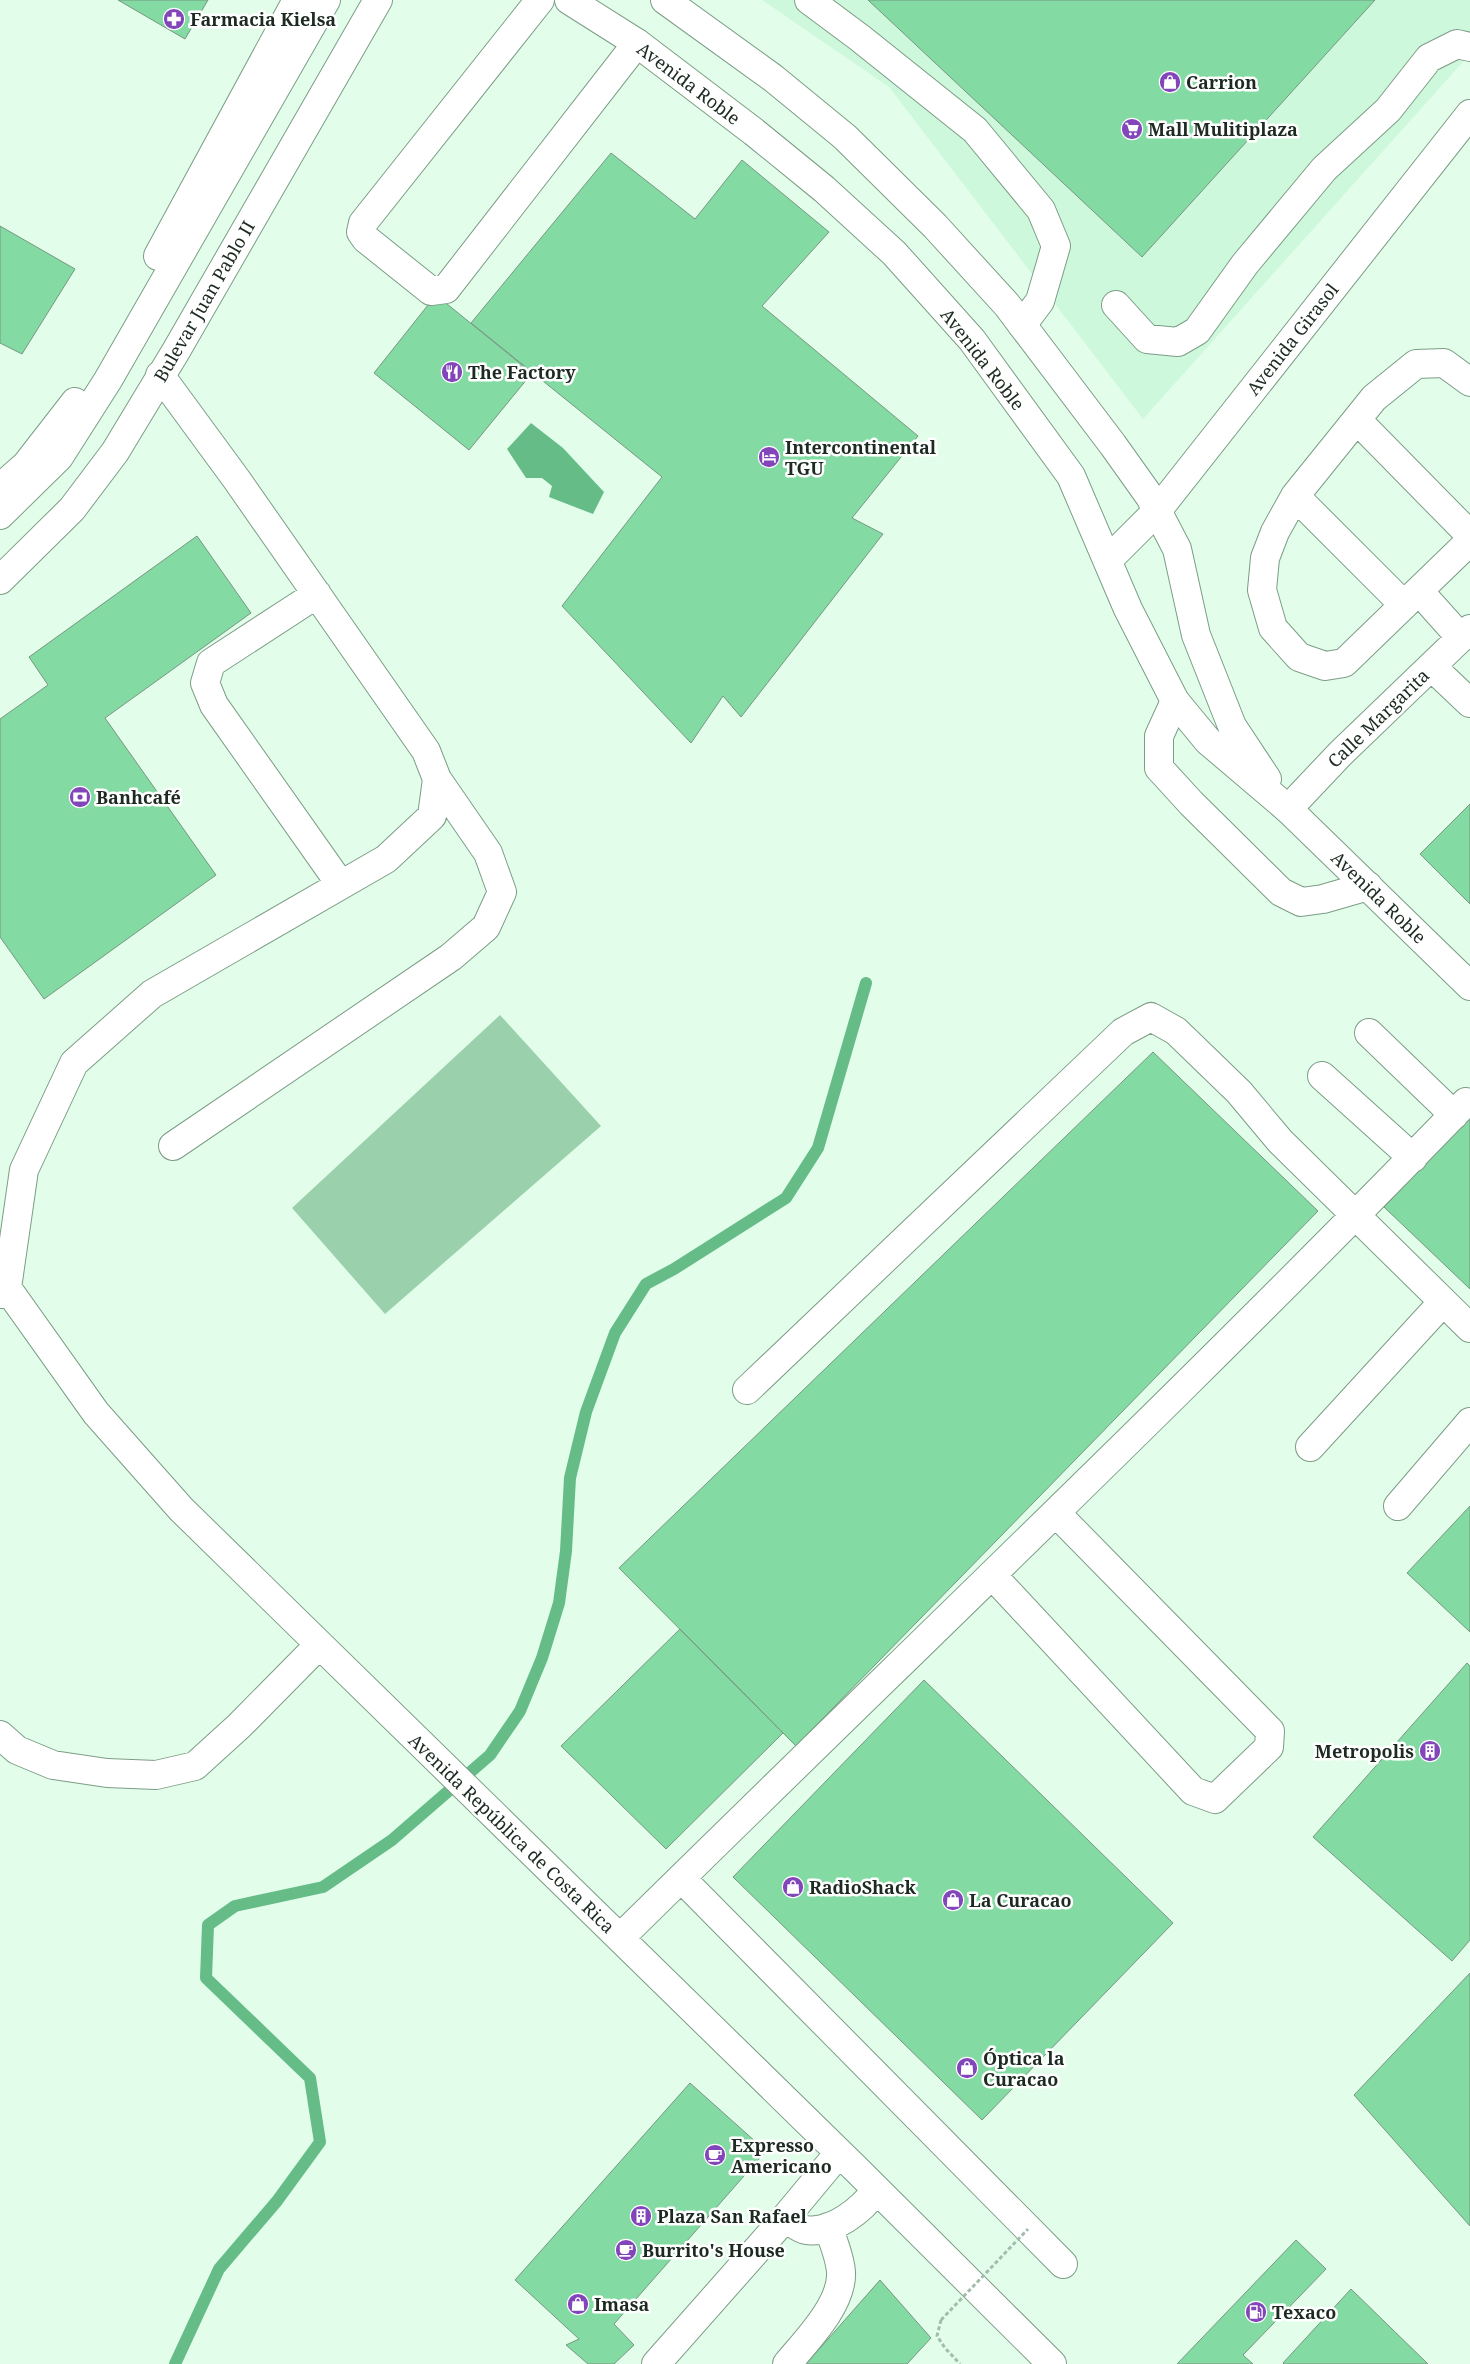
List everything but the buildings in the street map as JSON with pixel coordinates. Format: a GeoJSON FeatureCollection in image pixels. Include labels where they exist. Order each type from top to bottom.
{"type":"FeatureCollection","features":[{"type":"Feature","properties":{"kind":"main road"},"geometry":{"type":"LineString","coordinates":[[0,488],[26,465],[72,406],[124,319],[297,0]]}},
{"type":"Feature","properties":{"kind":"main road"},"geometry":{"type":"LineString","coordinates":[[0,515],[59,457],[103,388],[326,0]]}},
{"type":"Feature","properties":{"kind":"main road"},"geometry":{"type":"LineString","coordinates":[[373,9],[387,0]]}},
{"type":"Feature","properties":{"kind":"main road"},"geometry":{"type":"LineString","coordinates":[[540,0],[363,223],[361,232],[366,239],[432,290],[446,289],[637,43]]}},
{"type":"Feature","properties":{"kind":"main road","name":"Avenida Roble"},"geometry":{"type":"LineString","coordinates":[[569,0],[637,43],[824,189],[894,253],[972,340],[1071,476],[1109,560],[1128,609],[1175,701],[1208,741],[1288,809],[1470,986]]}},
{"type":"Feature","properties":{"kind":"main road","name":"Avenida Roble"},"geometry":{"type":"LineString","coordinates":[[665,0],[773,78],[845,137],[935,226],[1008,305],[1113,444],[1150,497],[1177,549],[1196,635],[1232,726],[1288,809]]}},
{"type":"Feature","properties":{"kind":"main road"},"geometry":{"type":"LineString","coordinates":[[810,0],[975,130],[1041,210],[1056,246],[1040,301],[1022,324]]}},
{"type":"Feature","properties":{"kind":"main road","name":"Bulevar Juan Pablo II"},"geometry":{"type":"LineString","coordinates":[[0,580],[72,509],[115,452],[373,9]]}},
{"type":"Feature","properties":{"kind":"main road"},"geometry":{"type":"LineString","coordinates":[[1116,305],[1148,339],[1178,342],[1197,331],[1245,264],[1324,169],[1388,110],[1429,58],[1457,44],[1470,47]]}},
{"type":"Feature","properties":{"kind":"main road","name":"Avenida Girasol"},"geometry":{"type":"LineString","coordinates":[[1109,560],[1157,511],[1470,114]]}},
{"type":"Feature","properties":{"kind":"main road"},"geometry":{"type":"LineString","coordinates":[[1470,382],[1444,363],[1416,364],[1374,398],[1295,496],[1275,532],[1265,558],[1262,590],[1273,628],[1299,657],[1325,666],[1344,663],[1470,542]]}},
{"type":"Feature","properties":{"kind":"main road"},"geometry":{"type":"LineString","coordinates":[[160,375],[317,594],[426,751],[437,779],[488,853],[502,892],[486,927],[451,957],[173,1146]]}},
{"type":"Feature","properties":{"kind":"main road"},"geometry":{"type":"LineString","coordinates":[[1357,420],[1470,535]]}},
{"type":"Feature","properties":{"kind":"main road"},"geometry":{"type":"LineString","coordinates":[[1295,496],[1411,598],[1466,633]]}},
{"type":"Feature","properties":{"kind":"main road"},"geometry":{"type":"LineString","coordinates":[[317,594],[211,664],[205,683],[214,705],[341,885]]}},
{"type":"Feature","properties":{"kind":"main road","name":"Calle Margarita"},"geometry":{"type":"LineString","coordinates":[[1288,809],[1341,753],[1466,633]]}},
{"type":"Feature","properties":{"kind":"main road"},"geometry":{"type":"LineString","coordinates":[[1432,667],[1470,703]]}},
{"type":"Feature","properties":{"kind":"main road"},"geometry":{"type":"LineString","coordinates":[[1175,701],[1159,736],[1160,768],[1191,803],[1281,892],[1302,902],[1323,899],[1368,886]]}},
{"type":"Feature","properties":{"kind":"main road"},"geometry":{"type":"LineString","coordinates":[[2,1287],[24,1170],[74,1063],[152,994],[386,859],[432,816],[437,779]]}},
{"type":"Feature","properties":{"kind":"main road"},"geometry":{"type":"LineString","coordinates":[[747,1390],[1123,1032],[1151,1017],[1176,1031],[1239,1092],[1280,1141],[1470,1328]]}},
{"type":"Feature","properties":{"kind":"main road"},"geometry":{"type":"LineString","coordinates":[[620,1938],[1057,1514],[1356,1216],[1460,1109],[1369,1033]]}},
{"type":"Feature","properties":{"kind":"main road"},"geometry":{"type":"LineString","coordinates":[[1322,1076],[1413,1158]]}},
{"type":"Feature","properties":{"kind":"main road","name":"Avenida República de Costa Rica"},"geometry":{"type":"LineString","coordinates":[[2,1287],[96,1413],[181,1509],[1052,2364]]}},
{"type":"Feature","properties":{"kind":"main road"},"geometry":{"type":"LineString","coordinates":[[1310,1447],[1442,1302]]}},
{"type":"Feature","properties":{"kind":"main road"},"geometry":{"type":"LineString","coordinates":[[1398,1506],[1470,1422]]}},
{"type":"Feature","properties":{"kind":"main road"},"geometry":{"type":"LineString","coordinates":[[992,1576],[1193,1791],[1214,1799],[1269,1747],[1270,1731],[1057,1514]]}},
{"type":"Feature","properties":{"kind":"main road"},"geometry":{"type":"LineString","coordinates":[[0,1735],[17,1750],[53,1765],[107,1773],[156,1775],[196,1766],[239,1726],[319,1645]]}},
{"type":"Feature","properties":{"kind":"main road"},"geometry":{"type":"LineString","coordinates":[[682,1878],[1063,2264]]}},
{"type":"Feature","properties":{"kind":"main road"},"geometry":{"type":"LineString","coordinates":[[656,2364],[786,2218],[839,2153]]}},
{"type":"Feature","properties":{"kind":"main road"},"geometry":{"type":"LineString","coordinates":[[786,2218],[806,2230],[828,2226],[858,2212],[876,2190]]}},
{"type":"Feature","properties":{"kind":"main road"},"geometry":{"type":"LineString","coordinates":[[787,2364],[821,2322],[840,2288],[841,2271],[828,2226]]}},
{"type":"Feature","properties":{"kind":"path"},"geometry":{"type":"LineString","coordinates":[[960,2364],[937,2336],[941,2320],[1028,2229]]}},
{"type":"Feature","properties":{"kind":"shaded area"},"geometry":{"type":"Polygon","coordinates":[[[762,0],[1470,0],[1470,54],[1143,419],[889,87],[762,0]]]}},
{"type":"Feature","properties":{"kind":"shaded area"},"geometry":{"type":"Polygon","coordinates":[[[531,423],[563,448],[604,492],[593,514],[549,497],[552,486],[542,478],[526,478],[507,449],[531,423]]]}},
{"type":"Feature","properties":{"kind":"shaded area"},"geometry":{"type":"Polygon","coordinates":[[[500,1015],[601,1126],[385,1314],[292,1208],[500,1015]]]}},
{"type":"Feature","properties":{"kind":"waterway"},"geometry":{"type":"LineString","coordinates":[[175,2364],[219,2269],[277,2201],[320,2142],[310,2078],[206,1978],[208,1925],[235,1906],[323,1887],[392,1840],[490,1755],[520,1711],[542,1658],[559,1603],[566,1551],[570,1478],[586,1412],[615,1333],[646,1284],[674,1269],[786,1198],[818,1148],[866,983]]}},
{"type":"Feature","properties":{"kind":"place","name":"Farmacia Kielsa"},"geometry":{"type":"Point","coordinates":[174,19]}},
{"type":"Feature","properties":{"kind":"place","name":"Carrion"},"geometry":{"type":"Point","coordinates":[1170,82]}},
{"type":"Feature","properties":{"kind":"place","name":"Mall Mulitiplaza"},"geometry":{"type":"Point","coordinates":[1132,129]}},
{"type":"Feature","properties":{"kind":"place","name":"The Factory"},"geometry":{"type":"Point","coordinates":[452,372]}},
{"type":"Feature","properties":{"kind":"place","name":"Intercontinental TGU"},"geometry":{"type":"Point","coordinates":[769,457]}},
{"type":"Feature","properties":{"kind":"place","name":"Banhcafé"},"geometry":{"type":"Point","coordinates":[80,797]}},
{"type":"Feature","properties":{"kind":"place","name":"Metropolis"},"geometry":{"type":"Point","coordinates":[1430,1751]}},
{"type":"Feature","properties":{"kind":"place","name":"RadioShack"},"geometry":{"type":"Point","coordinates":[793,1887]}},
{"type":"Feature","properties":{"kind":"place","name":"La Curacao"},"geometry":{"type":"Point","coordinates":[953,1900]}},
{"type":"Feature","properties":{"kind":"place","name":"Óptica la Curacao"},"geometry":{"type":"Point","coordinates":[967,2068]}},
{"type":"Feature","properties":{"kind":"place","name":"Expresso Americano"},"geometry":{"type":"Point","coordinates":[715,2155]}},
{"type":"Feature","properties":{"kind":"place","name":"Plaza San Rafael"},"geometry":{"type":"Point","coordinates":[641,2216]}},
{"type":"Feature","properties":{"kind":"place","name":"Burrito's House"},"geometry":{"type":"Point","coordinates":[626,2250]}},
{"type":"Feature","properties":{"kind":"place","name":"Imasa"},"geometry":{"type":"Point","coordinates":[578,2304]}},
{"type":"Feature","properties":{"kind":"place","name":"Texaco"},"geometry":{"type":"Point","coordinates":[1256,2312]}}]}
